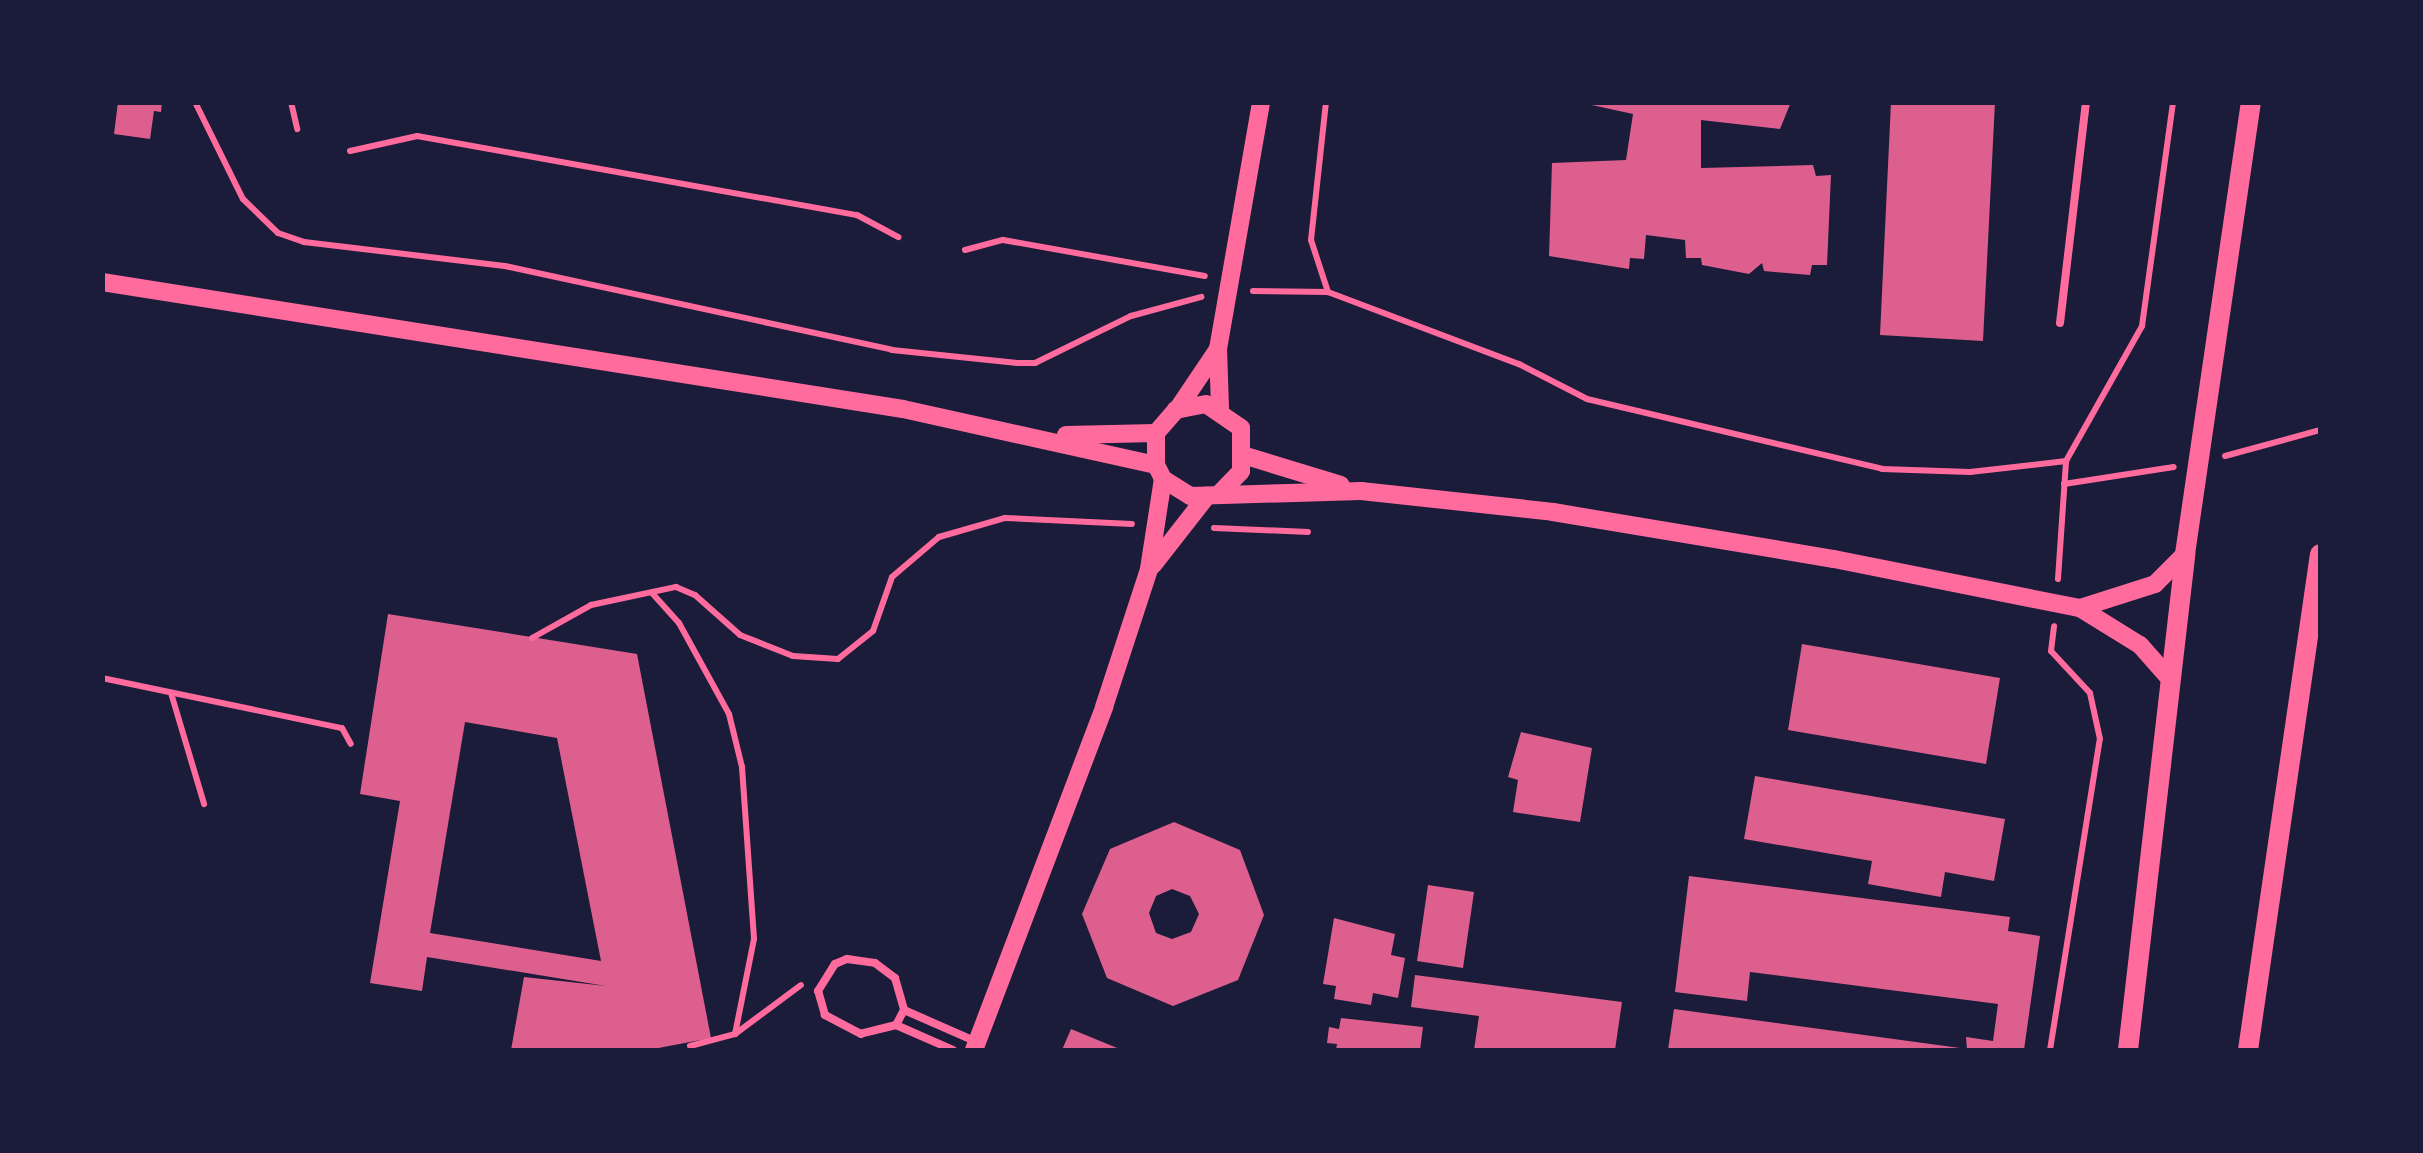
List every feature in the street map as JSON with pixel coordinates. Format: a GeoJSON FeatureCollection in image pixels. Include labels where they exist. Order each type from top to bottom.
{"type":"FeatureCollection","features":[{"type":"Feature","properties":{"kind":"main road"},"geometry":{"type":"LineString","coordinates":[[2128,1050],[2184,554],[2250,102]]}},
{"type":"Feature","properties":{"kind":"main road"},"geometry":{"type":"LineString","coordinates":[[2248,1050],[2320,554]]}},
{"type":"Feature","properties":{"kind":"street"},"geometry":{"type":"LineString","coordinates":[[1220,408],[1218,349],[1261,102]]}},
{"type":"Feature","properties":{"kind":"street"},"geometry":{"type":"LineString","coordinates":[[102,282],[1040,435],[1160,472],[1190,496],[1361,491],[1573,515],[2056,602],[2080,608],[2140,645],[2171,680]]}},
{"type":"Feature","properties":{"kind":"street"},"geometry":{"type":"LineString","coordinates":[[976,1046],[1150,569],[1160,472],[1156,434],[1218,349]]}},
{"type":"Feature","properties":{"kind":"street"},"geometry":{"type":"LineString","coordinates":[[1176,410],[1190,404],[1220,408],[1240,428],[1246,456]]}},
{"type":"Feature","properties":{"kind":"street"},"geometry":{"type":"LineString","coordinates":[[1040,435],[1156,434]]}},
{"type":"Feature","properties":{"kind":"street"},"geometry":{"type":"LineString","coordinates":[[1246,456],[1361,491]]}},
{"type":"Feature","properties":{"kind":"street"},"geometry":{"type":"LineString","coordinates":[[1150,569],[1182,526],[1246,456]]}},
{"type":"Feature","properties":{"kind":"street"},"geometry":{"type":"LineString","coordinates":[[2080,608],[2154,584],[2184,554]]}},
{"type":"Feature","properties":{"kind":"lane"},"geometry":{"type":"LineString","coordinates":[[2060,323],[2086,102]]}},
{"type":"Feature","properties":{"kind":"lane"},"geometry":{"type":"LineString","coordinates":[[846,959],[875,963],[895,978],[904,1010],[896,1025],[875,1034],[838,1027],[821,1006],[822,982],[846,959]]}},
{"type":"Feature","properties":{"kind":"lane"},"geometry":{"type":"LineString","coordinates":[[904,1010],[976,1046]]}},
{"type":"Feature","properties":{"kind":"lane"},"geometry":{"type":"LineString","coordinates":[[896,1025],[953,1050]]}},
{"type":"Feature","properties":{"kind":"path"},"geometry":{"type":"LineString","coordinates":[[194,102],[243,199],[278,233],[304,242],[505,266],[892,350],[1035,363],[1131,316],[1231,291],[1328,292],[1520,364],[1587,399],[1677,423],[1882,469],[1970,472],[2066,461]]}},
{"type":"Feature","properties":{"kind":"path"},"geometry":{"type":"LineString","coordinates":[[292,102],[298,128]]}},
{"type":"Feature","properties":{"kind":"path"},"geometry":{"type":"LineString","coordinates":[[1326,102],[1311,240],[1328,292]]}},
{"type":"Feature","properties":{"kind":"path"},"geometry":{"type":"LineString","coordinates":[[2050,1050],[2100,739],[2090,693],[2051,650],[2066,461],[2142,326],[2173,102]]}},
{"type":"Feature","properties":{"kind":"path"},"geometry":{"type":"LineString","coordinates":[[350,151],[417,136],[857,215],[898,237]]}},
{"type":"Feature","properties":{"kind":"path"},"geometry":{"type":"LineString","coordinates":[[965,250],[1003,240],[1216,278],[1231,291]]}},
{"type":"Feature","properties":{"kind":"path"},"geometry":{"type":"LineString","coordinates":[[532,638],[591,605],[676,587],[695,594],[740,635],[794,656],[838,660],[873,631],[892,577],[940,538],[1006,518],[1156,524]]}},
{"type":"Feature","properties":{"kind":"path"},"geometry":{"type":"LineString","coordinates":[[1182,526],[1308,532]]}},
{"type":"Feature","properties":{"kind":"path"},"geometry":{"type":"LineString","coordinates":[[652,592],[679,623],[729,714],[742,766],[754,939],[735,1034]]}},
{"type":"Feature","properties":{"kind":"path"},"geometry":{"type":"LineString","coordinates":[[102,678],[342,728],[351,744]]}},
{"type":"Feature","properties":{"kind":"path"},"geometry":{"type":"LineString","coordinates":[[171,692],[204,804]]}},
{"type":"Feature","properties":{"kind":"path"},"geometry":{"type":"LineString","coordinates":[[690,1046],[735,1034],[813,976]]}},
{"type":"Feature","properties":{"kind":"building"},"geometry":{"type":"Polygon","coordinates":[[[118,102],[162,102],[161,112],[154,111],[150,139],[114,134],[118,102]]]}},
{"type":"Feature","properties":{"kind":"building"},"geometry":{"type":"Polygon","coordinates":[[[1578,102],[1791,102],[1780,129],[1701,120],[1701,168],[1813,165],[1816,176],[1831,175],[1827,265],[1812,265],[1810,275],[1764,271],[1762,263],[1749,274],[1702,265],[1701,258],[1686,258],[1685,240],[1646,235],[1644,259],[1630,258],[1629,269],[1549,256],[1552,163],[1626,160],[1633,114],[1578,102]]]}},
{"type":"Feature","properties":{"kind":"building"},"geometry":{"type":"Polygon","coordinates":[[[1891,102],[1995,102],[1983,341],[1880,335],[1891,102]]]}},
{"type":"Feature","properties":{"kind":"building"},"geometry":{"type":"Polygon","coordinates":[[[388,614],[637,654],[711,1038],[648,1050],[511,1050],[524,977],[606,986],[427,957],[422,991],[370,983],[400,801],[360,794],[388,614]],[[465,722],[430,933],[601,961],[557,738],[465,722]]]}},
{"type":"Feature","properties":{"kind":"building"},"geometry":{"type":"Polygon","coordinates":[[[1802,644],[2000,678],[1986,764],[1788,730],[1802,644]]]}},
{"type":"Feature","properties":{"kind":"building"},"geometry":{"type":"Polygon","coordinates":[[[1521,732],[1592,748],[1580,822],[1513,812],[1518,780],[1508,777],[1521,732]]]}},
{"type":"Feature","properties":{"kind":"building"},"geometry":{"type":"Polygon","coordinates":[[[1755,776],[2005,819],[1994,881],[1945,872],[1941,897],[1868,884],[1872,861],[1744,839],[1755,776]]]}},
{"type":"Feature","properties":{"kind":"building"},"geometry":{"type":"Polygon","coordinates":[[[1174,822],[1240,850],[1264,915],[1238,980],[1173,1006],[1107,978],[1082,914],[1110,849],[1174,822]],[[1172,889],[1156,896],[1149,913],[1156,933],[1172,939],[1191,932],[1199,914],[1190,896],[1172,889]]]}},
{"type":"Feature","properties":{"kind":"building"},"geometry":{"type":"Polygon","coordinates":[[[1689,876],[2010,917],[2008,931],[2040,936],[2024,1050],[1967,1050],[1966,1037],[1993,1041],[1998,1004],[1750,972],[1747,1001],[1675,992],[1689,876]]]}},
{"type":"Feature","properties":{"kind":"building"},"geometry":{"type":"Polygon","coordinates":[[[1428,885],[1474,892],[1463,968],[1417,961],[1428,885]]]}},
{"type":"Feature","properties":{"kind":"building"},"geometry":{"type":"Polygon","coordinates":[[[1334,918],[1395,934],[1391,955],[1405,958],[1398,998],[1373,993],[1371,1005],[1334,999],[1336,986],[1323,984],[1334,918]]]}},
{"type":"Feature","properties":{"kind":"building"},"geometry":{"type":"Polygon","coordinates":[[[1415,975],[1622,1002],[1615,1050],[1474,1050],[1479,1016],[1411,1007],[1415,975]]]}},
{"type":"Feature","properties":{"kind":"building"},"geometry":{"type":"Polygon","coordinates":[[[1674,1009],[1960,1048],[1960,1050],[1668,1050],[1674,1009]]]}},
{"type":"Feature","properties":{"kind":"building"},"geometry":{"type":"Polygon","coordinates":[[[1341,1018],[1423,1027],[1420,1050],[1336,1050],[1337,1044],[1327,1043],[1329,1027],[1339,1029],[1341,1018]]]}},
{"type":"Feature","properties":{"kind":"building"},"geometry":{"type":"Polygon","coordinates":[[[1071,1029],[1122,1050],[1062,1050],[1071,1029]]]}}]}
